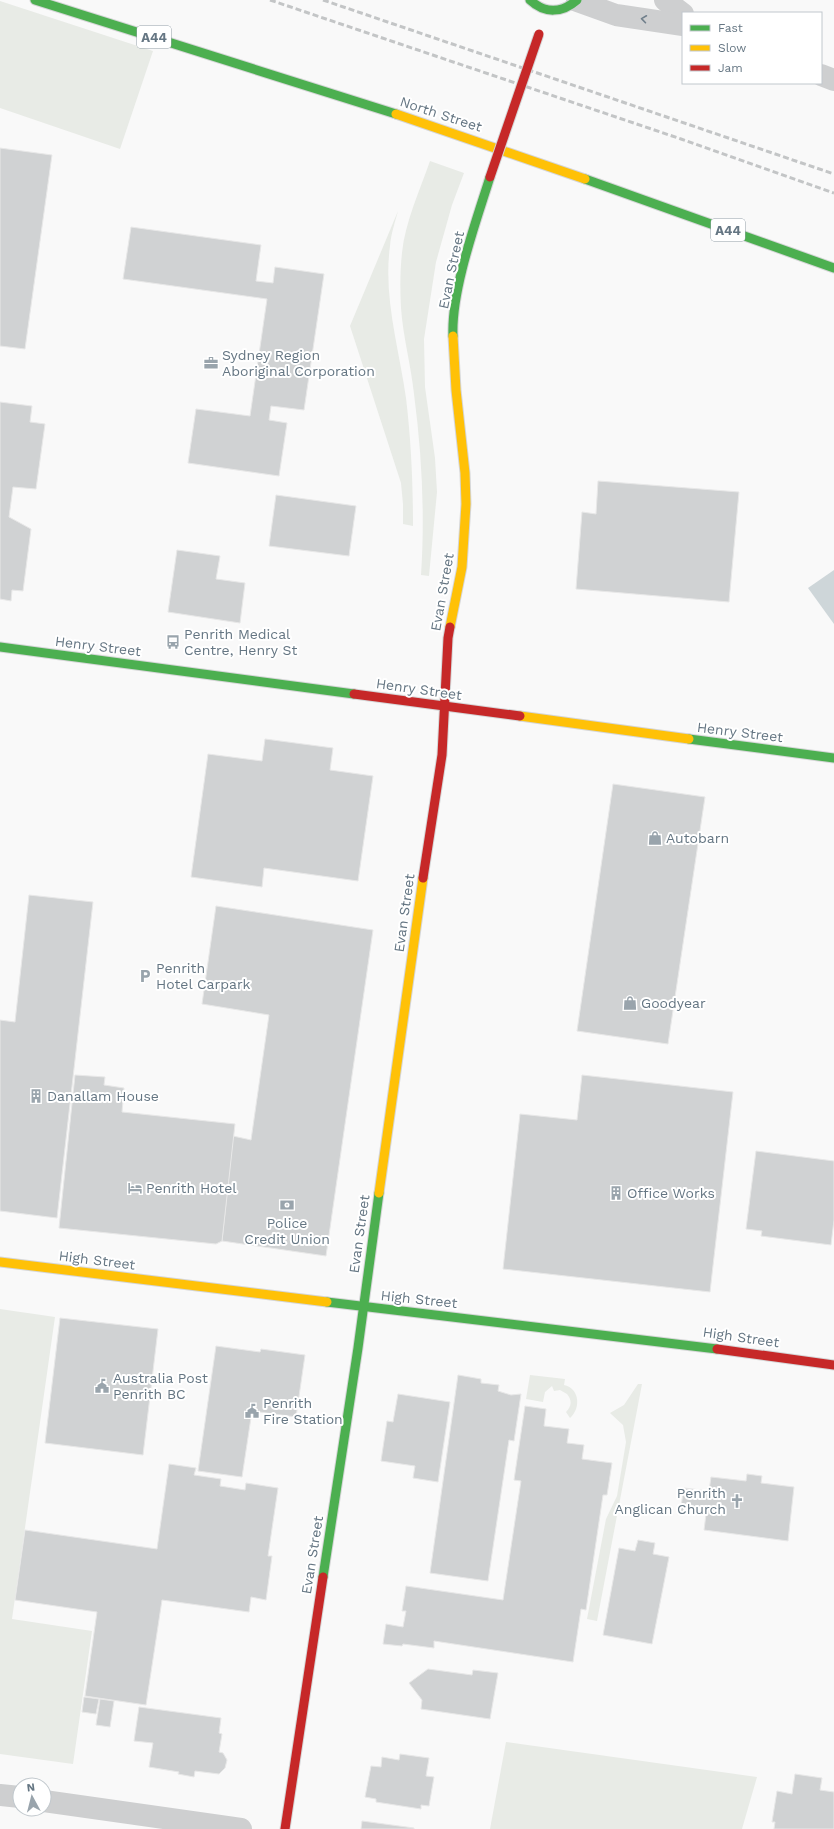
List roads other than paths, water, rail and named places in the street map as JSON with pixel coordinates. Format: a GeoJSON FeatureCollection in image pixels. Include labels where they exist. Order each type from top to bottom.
{"type":"FeatureCollection","features":[{"type":"Feature","properties":{"kind":"main road","name":"North Street"},"geometry":{"type":"LineString","coordinates":[[35,0],[310,86],[454,133],[622,191],[834,268]]}},
{"type":"Feature","properties":{"kind":"main road"},"geometry":{"type":"LineString","coordinates":[[530,0],[545,16],[564,10],[577,0]]}},
{"type":"Feature","properties":{"kind":"main road","name":"Evan Street"},"geometry":{"type":"LineString","coordinates":[[285,1829],[364,1307],[416,919],[442,755],[448,638],[462,567],[466,504],[465,473],[453,359],[455,313],[460,282],[472,235],[490,177],[545,16]]}},
{"type":"Feature","properties":{"kind":"main road","name":"Henry Street"},"geometry":{"type":"LineString","coordinates":[[0,647],[834,758]]}},
{"type":"Feature","properties":{"kind":"main road","name":"High Street"},"geometry":{"type":"LineString","coordinates":[[0,1262],[364,1307],[656,1340],[834,1365]]}},
{"type":"Feature","properties":{"kind":"street"},"geometry":{"type":"LineString","coordinates":[[577,0],[616,15],[682,25]]}},
{"type":"Feature","properties":{"kind":"street"},"geometry":{"type":"LineString","coordinates":[[665,0],[682,13]]}},
{"type":"Feature","properties":{"kind":"street"},"geometry":{"type":"LineString","coordinates":[[822,75],[834,80]]}},
{"type":"Feature","properties":{"kind":"street"},"geometry":{"type":"LineString","coordinates":[[0,1794],[12,1796]]}},
{"type":"Feature","properties":{"kind":"street"},"geometry":{"type":"LineString","coordinates":[[52,1802],[241,1829]]}},
{"type":"Feature","properties":{"kind":"railway"},"geometry":{"type":"LineString","coordinates":[[270,0],[681,139],[834,193]]}},
{"type":"Feature","properties":{"kind":"railway"},"geometry":{"type":"LineString","coordinates":[[323,0],[834,174]]}},
{"type":"Feature","properties":{"kind":"place","name":"Sydney Region Aboriginal Corporation"},"geometry":{"type":"Point","coordinates":[211,363]}},
{"type":"Feature","properties":{"kind":"place","name":"Penrith Medical Centre, Henry St"},"geometry":{"type":"Point","coordinates":[173,642]}},
{"type":"Feature","properties":{"kind":"place","name":"Autobarn"},"geometry":{"type":"Point","coordinates":[655,838]}},
{"type":"Feature","properties":{"kind":"place","name":"Penrith Hotel Carpark"},"geometry":{"type":"Point","coordinates":[145,976]}},
{"type":"Feature","properties":{"kind":"place","name":"Goodyear"},"geometry":{"type":"Point","coordinates":[630,1003]}},
{"type":"Feature","properties":{"kind":"place","name":"Danallam House"},"geometry":{"type":"Point","coordinates":[36,1096]}},
{"type":"Feature","properties":{"kind":"place","name":"Penrith Hotel"},"geometry":{"type":"Point","coordinates":[135,1188]}},
{"type":"Feature","properties":{"kind":"place","name":"Office Works"},"geometry":{"type":"Point","coordinates":[616,1193]}},
{"type":"Feature","properties":{"kind":"place","name":"Police Credit Union"},"geometry":{"type":"Point","coordinates":[287,1205]}},
{"type":"Feature","properties":{"kind":"place","name":"Australia Post Penrith BC"},"geometry":{"type":"Point","coordinates":[102,1386]}},
{"type":"Feature","properties":{"kind":"place","name":"Penrith Fire Station"},"geometry":{"type":"Point","coordinates":[252,1411]}},
{"type":"Feature","properties":{"kind":"place","name":"Penrith Anglican Church"},"geometry":{"type":"Point","coordinates":[737,1501]}}]}
